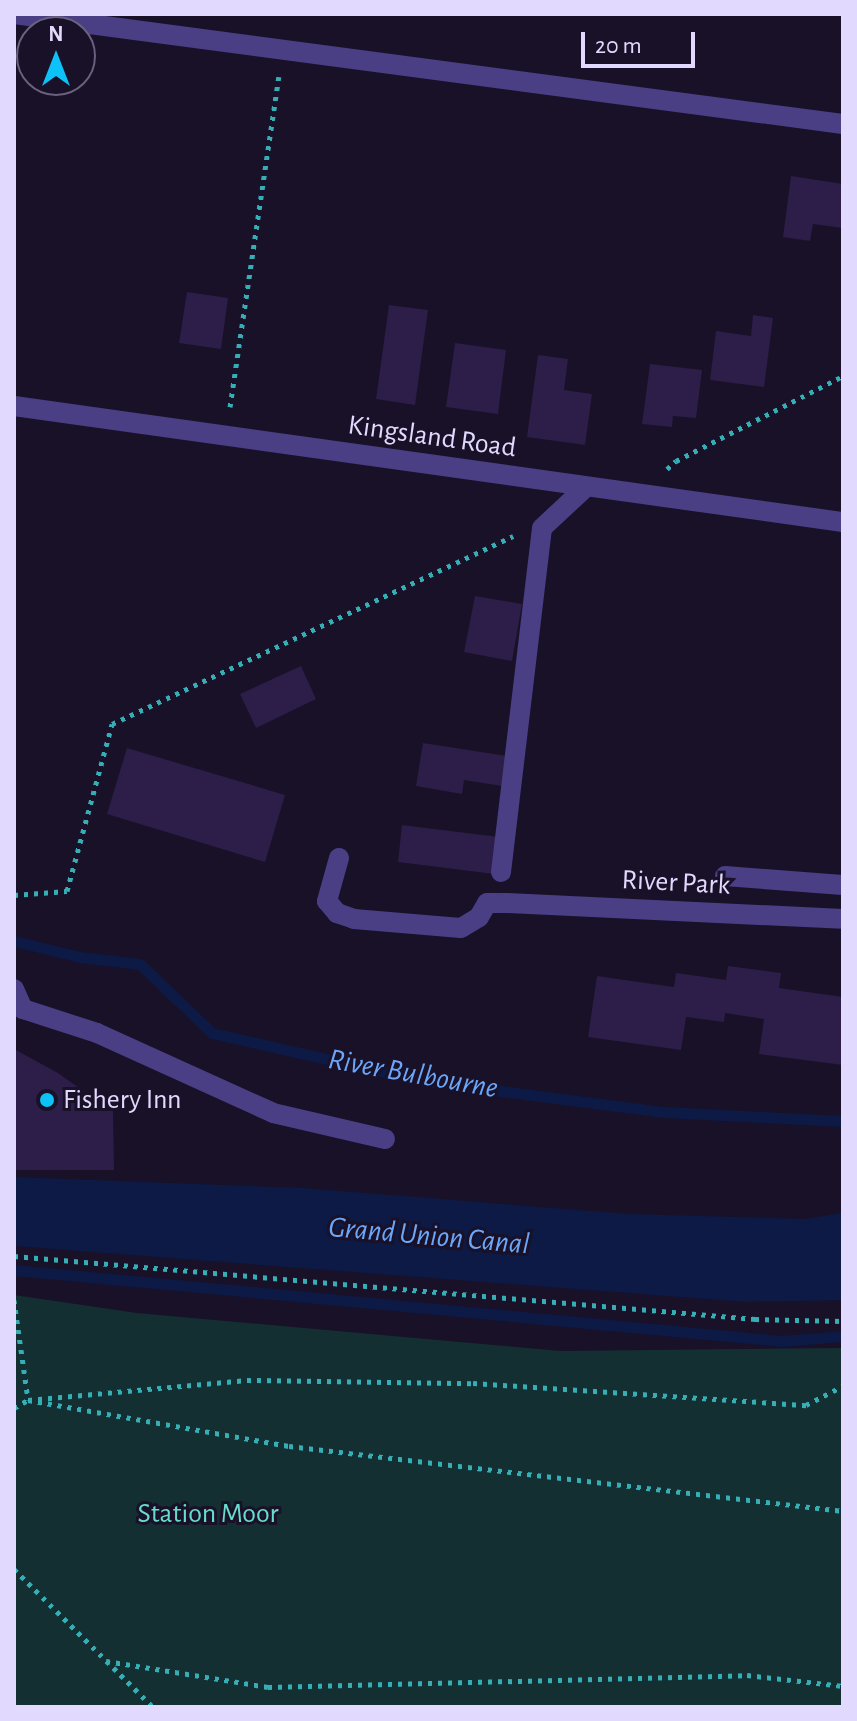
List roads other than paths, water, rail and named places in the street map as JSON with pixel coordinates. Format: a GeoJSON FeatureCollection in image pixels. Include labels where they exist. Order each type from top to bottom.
{"type":"FeatureCollection","features":[{"type":"Feature","properties":{"kind":"street"},"geometry":{"type":"LineString","coordinates":[[14,14],[283,53],[843,124]]}},
{"type":"Feature","properties":{"kind":"street","name":"Kingsland Road"},"geometry":{"type":"LineString","coordinates":[[14,406],[843,522]]}},
{"type":"Feature","properties":{"kind":"street"},"geometry":{"type":"LineString","coordinates":[[501,872],[542,528],[586,487]]}},
{"type":"Feature","properties":{"kind":"street","name":"River Park"},"geometry":{"type":"LineString","coordinates":[[339,858],[327,901],[337,913],[354,919],[461,928],[479,917],[487,903],[843,919]]}},
{"type":"Feature","properties":{"kind":"street"},"geometry":{"type":"LineString","coordinates":[[725,876],[843,885]]}},
{"type":"Feature","properties":{"kind":"street"},"geometry":{"type":"LineString","coordinates":[[14,989],[23,1009],[97,1033],[273,1113],[385,1139]]}},
{"type":"Feature","properties":{"kind":"water","name":"Grand Union Canal"},"geometry":{"type":"Polygon","coordinates":[[[14,1177],[303,1188],[628,1214],[805,1219],[843,1213],[843,1300],[745,1302],[14,1246],[14,1177]]]}},
{"type":"Feature","properties":{"kind":"waterway","name":"River Bulbourne"},"geometry":{"type":"LineString","coordinates":[[14,941],[80,957],[140,964],[212,1033],[424,1081],[664,1112],[843,1121]]}},
{"type":"Feature","properties":{"kind":"waterway"},"geometry":{"type":"LineString","coordinates":[[14,1270],[782,1341],[843,1336]]}},
{"type":"Feature","properties":{"kind":"place","name":"Fishery Inn"},"geometry":{"type":"Point","coordinates":[47,1100]}},
{"type":"Feature","properties":{"kind":"park label","name":"Station Moor"},"geometry":{"type":"Point","coordinates":[208,1514]}}]}
